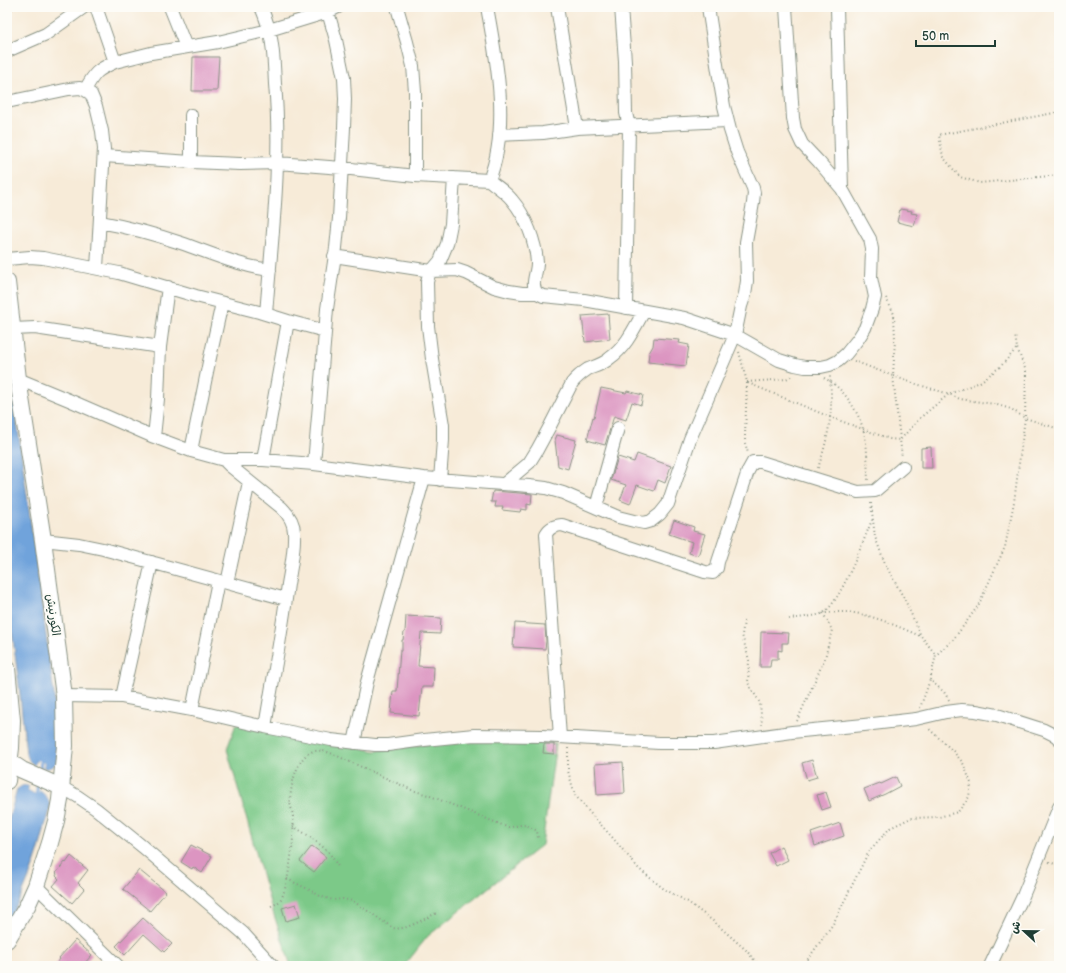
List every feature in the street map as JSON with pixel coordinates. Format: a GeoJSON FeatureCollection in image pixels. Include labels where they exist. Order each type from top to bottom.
{"type":"FeatureCollection","features":[{"type":"Feature","properties":{"kind":"main road","name":"الكورنيش"},"geometry":{"type":"LineString","coordinates":[[7,282],[18,379],[43,540],[64,696],[65,746],[57,785],[56,821],[47,855],[27,906],[7,940]]}},
{"type":"Feature","properties":{"kind":"main road"},"geometry":{"type":"LineString","coordinates":[[7,668],[12,720],[13,764],[7,781]]}},
{"type":"Feature","properties":{"kind":"main road"},"geometry":{"type":"LineString","coordinates":[[13,764],[57,785]]}},
{"type":"Feature","properties":{"kind":"street"},"geometry":{"type":"LineString","coordinates":[[7,52],[46,34],[84,7]]}},
{"type":"Feature","properties":{"kind":"street"},"geometry":{"type":"LineString","coordinates":[[96,7],[115,62]]}},
{"type":"Feature","properties":{"kind":"street"},"geometry":{"type":"LineString","coordinates":[[170,7],[186,47]]}},
{"type":"Feature","properties":{"kind":"street"},"geometry":{"type":"LineString","coordinates":[[261,7],[269,30],[277,98],[278,163],[266,314]]}},
{"type":"Feature","properties":{"kind":"street"},"geometry":{"type":"LineString","coordinates":[[397,7],[413,66],[415,92],[415,176]]}},
{"type":"Feature","properties":{"kind":"street"},"geometry":{"type":"LineString","coordinates":[[487,7],[498,82],[500,122],[498,152],[489,180]]}},
{"type":"Feature","properties":{"kind":"street"},"geometry":{"type":"LineString","coordinates":[[557,7],[577,128]]}},
{"type":"Feature","properties":{"kind":"street"},"geometry":{"type":"LineString","coordinates":[[621,7],[626,61],[626,113],[629,126],[626,308]]}},
{"type":"Feature","properties":{"kind":"street"},"geometry":{"type":"LineString","coordinates":[[18,379],[154,437],[191,451],[224,460],[263,460],[314,464],[440,480],[546,488],[563,493],[618,517],[639,522],[651,521],[660,514],[668,504],[690,439],[735,335],[747,281],[746,242],[754,193],[737,152],[730,130],[718,71],[708,7]]}},
{"type":"Feature","properties":{"kind":"street"},"geometry":{"type":"LineString","coordinates":[[334,256],[431,271],[457,270],[494,287],[509,291],[537,293],[543,296],[584,300],[684,318],[735,335],[779,360],[808,368],[830,365],[853,347],[865,328],[872,309],[875,297],[871,278],[872,248],[870,239],[842,189],[802,144],[796,129],[793,118],[789,7]]}},
{"type":"Feature","properties":{"kind":"street"},"geometry":{"type":"LineString","coordinates":[[837,7],[842,189]]}},
{"type":"Feature","properties":{"kind":"street"},"geometry":{"type":"LineString","coordinates":[[85,90],[93,75],[102,68],[115,62],[218,42],[269,30],[333,10],[344,78],[345,99],[339,218],[325,331],[314,464]]}},
{"type":"Feature","properties":{"kind":"street"},"geometry":{"type":"LineString","coordinates":[[7,102],[69,89],[80,88],[90,94],[102,131],[104,156],[97,268]]}},
{"type":"Feature","properties":{"kind":"street"},"geometry":{"type":"LineString","coordinates":[[191,115],[191,162]]}},
{"type":"Feature","properties":{"kind":"street"},"geometry":{"type":"LineString","coordinates":[[500,135],[543,133],[577,128],[728,121]]}},
{"type":"Feature","properties":{"kind":"street"},"geometry":{"type":"LineString","coordinates":[[104,156],[240,164],[278,163],[415,176],[489,180],[512,200],[520,210],[528,228],[536,255],[537,265],[533,286],[537,293]]}},
{"type":"Feature","properties":{"kind":"street"},"geometry":{"type":"LineString","coordinates":[[440,480],[443,425],[428,326],[427,282],[429,274],[440,261],[447,244],[451,224],[454,178]]}},
{"type":"Feature","properties":{"kind":"street"},"geometry":{"type":"LineString","coordinates":[[100,222],[119,225],[152,234],[240,263],[270,270]]}},
{"type":"Feature","properties":{"kind":"street"},"geometry":{"type":"LineString","coordinates":[[7,259],[30,257],[43,258],[97,268],[168,287],[222,304],[266,314],[325,331]]}},
{"type":"Feature","properties":{"kind":"street"},"geometry":{"type":"LineString","coordinates":[[154,437],[158,399],[160,347],[168,287]]}},
{"type":"Feature","properties":{"kind":"street"},"geometry":{"type":"LineString","coordinates":[[191,451],[222,304]]}},
{"type":"Feature","properties":{"kind":"street"},"geometry":{"type":"LineString","coordinates":[[504,484],[529,463],[538,450],[572,383],[577,377],[587,370],[602,364],[616,354],[629,337],[644,311]]}},
{"type":"Feature","properties":{"kind":"street"},"geometry":{"type":"LineString","coordinates":[[263,460],[288,320]]}},
{"type":"Feature","properties":{"kind":"street"},"geometry":{"type":"LineString","coordinates":[[13,329],[35,328],[160,347]]}},
{"type":"Feature","properties":{"kind":"street"},"geometry":{"type":"LineString","coordinates":[[596,507],[618,428]]}},
{"type":"Feature","properties":{"kind":"street"},"geometry":{"type":"LineString","coordinates":[[224,460],[288,514],[294,531],[286,599],[264,727]]}},
{"type":"Feature","properties":{"kind":"street"},"geometry":{"type":"LineString","coordinates":[[564,738],[546,534],[553,526],[562,525],[713,574],[717,568],[748,471],[753,462],[761,462],[858,492],[875,491],[903,467]]}},
{"type":"Feature","properties":{"kind":"street"},"geometry":{"type":"LineString","coordinates":[[354,743],[367,682],[424,478]]}},
{"type":"Feature","properties":{"kind":"street"},"geometry":{"type":"LineString","coordinates":[[192,710],[222,582],[249,482]]}},
{"type":"Feature","properties":{"kind":"street"},"geometry":{"type":"LineString","coordinates":[[43,540],[79,544],[152,562],[286,599]]}},
{"type":"Feature","properties":{"kind":"street"},"geometry":{"type":"LineString","coordinates":[[122,697],[152,562]]}},
{"type":"Feature","properties":{"kind":"street"},"geometry":{"type":"LineString","coordinates":[[64,696],[122,697],[192,710],[264,727],[331,740],[388,745],[474,735],[685,744],[714,743],[792,732],[855,727],[957,711],[976,711],[998,715],[1044,730],[1059,739]]}},
{"type":"Feature","properties":{"kind":"street"},"geometry":{"type":"LineString","coordinates":[[57,785],[96,809],[167,867],[242,933],[273,966]]}},
{"type":"Feature","properties":{"kind":"street"},"geometry":{"type":"LineString","coordinates":[[990,966],[1023,896],[1059,807]]}},
{"type":"Feature","properties":{"kind":"street"},"geometry":{"type":"LineString","coordinates":[[36,886],[118,966]]}},
{"type":"Feature","properties":{"kind":"path"},"geometry":{"type":"LineString","coordinates":[[7,16],[13,7]]}},
{"type":"Feature","properties":{"kind":"path"},"geometry":{"type":"LineString","coordinates":[[1059,112],[939,135],[943,156],[960,178],[980,183],[1059,175]]}},
{"type":"Feature","properties":{"kind":"path"},"geometry":{"type":"LineString","coordinates":[[884,294],[894,314],[895,340],[893,376],[903,467]]}},
{"type":"Feature","properties":{"kind":"path"},"geometry":{"type":"LineString","coordinates":[[735,335],[747,382],[745,443],[749,456],[753,462]]}},
{"type":"Feature","properties":{"kind":"path"},"geometry":{"type":"LineString","coordinates":[[803,966],[833,924],[869,851],[890,828],[911,818],[939,816],[958,812],[969,797],[971,783],[962,763],[953,751],[938,736],[916,718],[930,680],[936,655],[953,640],[978,606],[1005,547],[1014,502],[1025,418],[1026,371],[1017,348],[1015,335]]}},
{"type":"Feature","properties":{"kind":"path"},"geometry":{"type":"LineString","coordinates":[[900,440],[921,417],[949,394],[980,382],[1000,368],[1017,348]]}},
{"type":"Feature","properties":{"kind":"path"},"geometry":{"type":"LineString","coordinates":[[843,356],[893,376],[960,399],[994,404],[1011,409],[1025,418],[1059,428]]}},
{"type":"Feature","properties":{"kind":"path"},"geometry":{"type":"LineString","coordinates":[[814,479],[826,442],[830,417],[830,365]]}},
{"type":"Feature","properties":{"kind":"path"},"geometry":{"type":"LineString","coordinates":[[747,382],[786,379],[808,368],[830,381],[847,397],[858,415],[865,437],[869,491],[875,537],[886,566],[905,600],[921,636],[936,655]]}},
{"type":"Feature","properties":{"kind":"path"},"geometry":{"type":"LineString","coordinates":[[747,382],[830,417],[890,439],[900,440]]}},
{"type":"Feature","properties":{"kind":"path"},"geometry":{"type":"LineString","coordinates":[[823,614],[834,602],[846,579],[872,520]]}},
{"type":"Feature","properties":{"kind":"path"},"geometry":{"type":"LineString","coordinates":[[789,619],[842,612],[864,616],[891,624],[921,636]]}},
{"type":"Feature","properties":{"kind":"path"},"geometry":{"type":"LineString","coordinates":[[792,732],[825,658],[832,630],[823,614]]}},
{"type":"Feature","properties":{"kind":"path"},"geometry":{"type":"LineString","coordinates":[[744,621],[742,635],[749,660],[748,683],[760,703],[763,736]]}},
{"type":"Feature","properties":{"kind":"path"},"geometry":{"type":"LineString","coordinates":[[930,680],[944,692],[957,711]]}},
{"type":"Feature","properties":{"kind":"path"},"geometry":{"type":"LineString","coordinates":[[564,738],[568,771],[575,795],[591,814],[639,869],[664,889],[688,902],[713,921],[746,950],[759,966]]}},
{"type":"Feature","properties":{"kind":"path"},"geometry":{"type":"LineString","coordinates":[[271,906],[278,903],[282,899],[287,879],[293,838],[293,819],[290,803],[294,778],[306,755],[314,751],[326,751],[349,760],[412,790],[428,795],[506,827],[512,828],[523,825],[528,826],[537,831],[538,838]]}},
{"type":"Feature","properties":{"kind":"path"},"geometry":{"type":"LineString","coordinates":[[293,826],[328,851],[339,868]]}},
{"type":"Feature","properties":{"kind":"path"},"geometry":{"type":"LineString","coordinates":[[287,879],[320,896],[332,900],[343,899],[353,901],[393,928],[399,929],[411,925],[437,913]]}},
{"type":"Feature","properties":{"kind":"green space"},"geometry":{"type":"Polygon","coordinates":[[[236,724],[375,751],[473,738],[556,743],[542,845],[428,936],[404,966],[291,966],[271,906],[227,749],[236,724]]]}},
{"type":"Feature","properties":{"kind":"water"},"geometry":{"type":"Polygon","coordinates":[[[7,357],[54,694],[57,761],[54,766],[47,769],[43,768],[44,763],[36,761],[35,766],[29,761],[26,753],[7,593],[7,357]]]}},
{"type":"Feature","properties":{"kind":"water"},"geometry":{"type":"Polygon","coordinates":[[[24,785],[29,786],[28,790],[37,795],[39,790],[45,795],[49,800],[50,810],[34,864],[19,901],[7,925],[7,826],[17,789],[24,785]]]}},
{"type":"Feature","properties":{"kind":"pier"},"geometry":{"type":"Polygon","coordinates":[[[26,753],[29,761],[34,766],[37,760],[44,763],[43,768],[47,769],[54,766],[57,761],[56,768],[47,771],[43,770],[41,768],[42,764],[38,763],[34,768],[27,763],[25,757],[26,753]]]}},
{"type":"Feature","properties":{"kind":"pier"},"geometry":{"type":"Polygon","coordinates":[[[24,783],[31,784],[30,789],[36,792],[39,788],[45,792],[50,797],[50,805],[48,798],[40,790],[37,795],[28,790],[29,786],[24,785],[17,789],[18,786],[24,783]]]}},
{"type":"Feature","properties":{"kind":"building"},"geometry":{"type":"Polygon","coordinates":[[[193,57],[219,57],[217,91],[192,91],[193,57]]]}},
{"type":"Feature","properties":{"kind":"building"},"geometry":{"type":"Polygon","coordinates":[[[900,209],[912,211],[911,213],[917,214],[914,226],[897,222],[900,209]]]}},
{"type":"Feature","properties":{"kind":"building"},"geometry":{"type":"Polygon","coordinates":[[[608,314],[610,339],[585,342],[582,316],[608,314]]]}},
{"type":"Feature","properties":{"kind":"building"},"geometry":{"type":"Polygon","coordinates":[[[654,338],[680,340],[679,343],[689,345],[686,366],[648,362],[649,353],[653,346],[654,338]]]}},
{"type":"Feature","properties":{"kind":"building"},"geometry":{"type":"Polygon","coordinates":[[[601,388],[626,393],[627,391],[643,395],[641,405],[632,402],[626,420],[614,416],[605,445],[587,440],[601,388]]]}},
{"type":"Feature","properties":{"kind":"building"},"geometry":{"type":"Polygon","coordinates":[[[557,435],[576,440],[568,469],[558,466],[555,440],[557,435]]]}},
{"type":"Feature","properties":{"kind":"building"},"geometry":{"type":"Polygon","coordinates":[[[931,447],[932,468],[921,468],[921,448],[931,447]]]}},
{"type":"Feature","properties":{"kind":"building"},"geometry":{"type":"Polygon","coordinates":[[[637,454],[671,466],[665,483],[658,480],[654,491],[637,485],[630,504],[620,500],[626,485],[611,480],[618,457],[634,462],[637,454]]]}},
{"type":"Feature","properties":{"kind":"building"},"geometry":{"type":"Polygon","coordinates":[[[493,491],[532,494],[531,505],[527,504],[527,510],[521,509],[520,512],[502,510],[503,507],[495,507],[496,502],[491,502],[493,491]]]}},
{"type":"Feature","properties":{"kind":"building"},"geometry":{"type":"Polygon","coordinates":[[[674,520],[694,527],[693,531],[705,534],[698,556],[689,553],[692,542],[669,534],[674,520]]]}},
{"type":"Feature","properties":{"kind":"building"},"geometry":{"type":"Polygon","coordinates":[[[406,616],[441,618],[440,634],[421,633],[418,666],[434,667],[433,687],[422,687],[419,716],[391,713],[393,691],[397,691],[400,650],[402,650],[406,616]]]}},
{"type":"Feature","properties":{"kind":"building"},"geometry":{"type":"Polygon","coordinates":[[[515,623],[545,625],[545,649],[513,647],[515,623]]]}},
{"type":"Feature","properties":{"kind":"building"},"geometry":{"type":"Polygon","coordinates":[[[761,632],[789,633],[788,643],[782,643],[782,651],[778,650],[778,659],[771,659],[770,667],[760,667],[761,632]]]}},
{"type":"Feature","properties":{"kind":"building"},"geometry":{"type":"Polygon","coordinates":[[[544,744],[554,744],[554,754],[543,753],[544,744]]]}},
{"type":"Feature","properties":{"kind":"building"},"geometry":{"type":"Polygon","coordinates":[[[812,760],[817,777],[807,780],[802,763],[812,760]]]}},
{"type":"Feature","properties":{"kind":"building"},"geometry":{"type":"Polygon","coordinates":[[[623,762],[625,793],[597,795],[595,764],[623,762]]]}},
{"type":"Feature","properties":{"kind":"building"},"geometry":{"type":"Polygon","coordinates":[[[896,777],[900,786],[869,801],[864,789],[880,783],[881,784],[896,777]]]}},
{"type":"Feature","properties":{"kind":"building"},"geometry":{"type":"Polygon","coordinates":[[[826,792],[831,807],[822,810],[817,795],[826,792]]]}},
{"type":"Feature","properties":{"kind":"building"},"geometry":{"type":"Polygon","coordinates":[[[840,823],[844,836],[815,846],[811,833],[840,823]]]}},
{"type":"Feature","properties":{"kind":"building"},"geometry":{"type":"Polygon","coordinates":[[[191,845],[212,856],[202,873],[181,862],[191,845]]]}},
{"type":"Feature","properties":{"kind":"building"},"geometry":{"type":"Polygon","coordinates":[[[312,846],[326,857],[314,872],[300,861],[312,846]]]}},
{"type":"Feature","properties":{"kind":"building"},"geometry":{"type":"Polygon","coordinates":[[[781,846],[788,860],[776,866],[769,853],[781,846]]]}},
{"type":"Feature","properties":{"kind":"building"},"geometry":{"type":"Polygon","coordinates":[[[71,856],[88,870],[78,883],[84,889],[72,903],[53,886],[59,879],[56,876],[56,873],[71,856]]]}},
{"type":"Feature","properties":{"kind":"building"},"geometry":{"type":"Polygon","coordinates":[[[139,870],[166,892],[150,911],[123,889],[139,870]]]}},
{"type":"Feature","properties":{"kind":"building"},"geometry":{"type":"Polygon","coordinates":[[[296,904],[300,917],[286,921],[282,908],[296,904]]]}},
{"type":"Feature","properties":{"kind":"building"},"geometry":{"type":"Polygon","coordinates":[[[143,918],[172,944],[164,952],[144,934],[125,955],[116,946],[143,918]]]}},
{"type":"Feature","properties":{"kind":"building"},"geometry":{"type":"Polygon","coordinates":[[[75,940],[92,955],[82,966],[55,966],[60,959],[59,958],[75,940]]]}},
{"type":"Feature","properties":{"kind":"waterway"},"geometry":{"type":"LineString","coordinates":[[40,773],[41,758]]}},
{"type":"Feature","properties":{"kind":"waterway"},"geometry":{"type":"LineString","coordinates":[[36,798],[38,782]]}}]}
